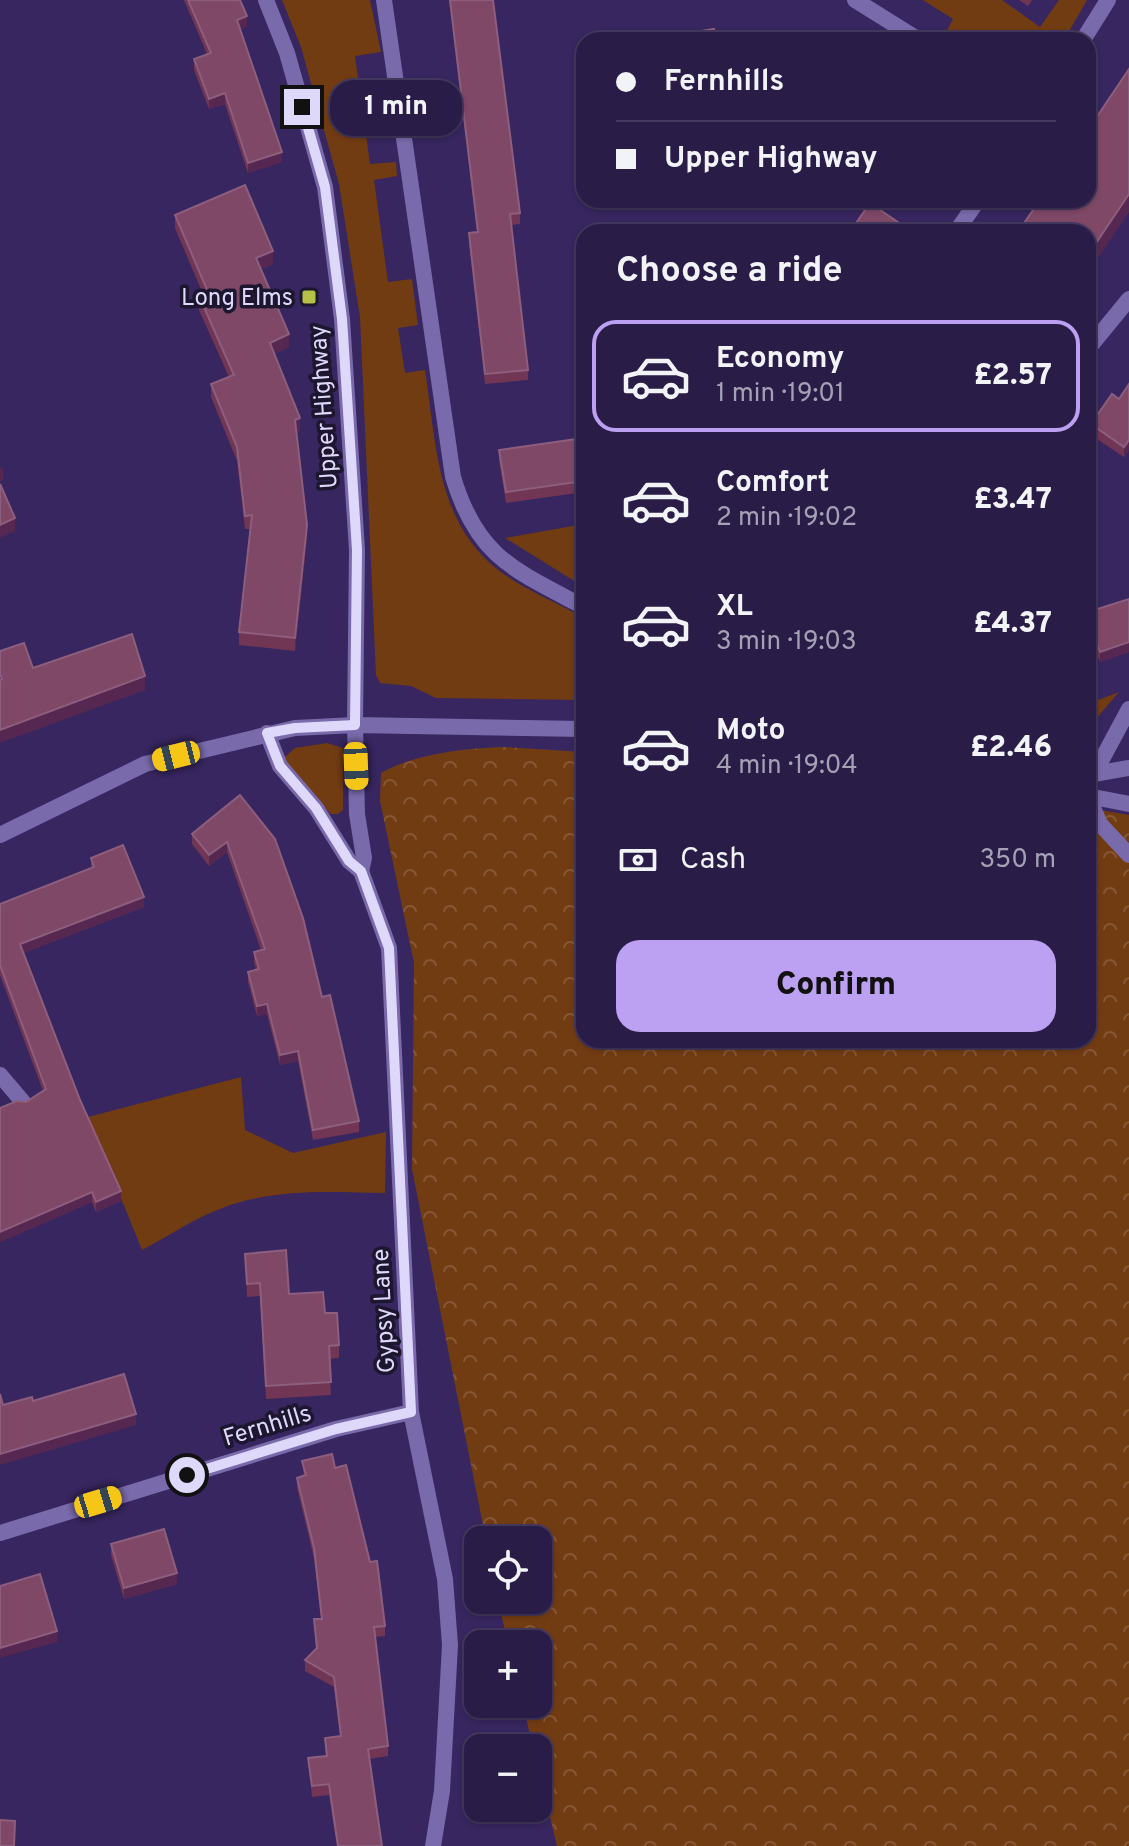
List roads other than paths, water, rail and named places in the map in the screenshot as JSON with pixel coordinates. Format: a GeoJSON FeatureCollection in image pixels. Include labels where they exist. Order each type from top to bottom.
{"type":"FeatureCollection","features":[{"type":"Feature","properties":{"kind":"street","name":"Upper Highway"},"geometry":{"type":"LineString","coordinates":[[266,0],[287,53],[325,187],[342,319],[357,550],[355,725]]}},
{"type":"Feature","properties":{"kind":"street"},"geometry":{"type":"LineString","coordinates":[[384,0],[453,477],[463,510],[479,537],[503,562],[576,603]]}},
{"type":"Feature","properties":{"kind":"street"},"geometry":{"type":"LineString","coordinates":[[855,0],[906,32]]}},
{"type":"Feature","properties":{"kind":"street"},"geometry":{"type":"LineString","coordinates":[[1088,32],[1108,0]]}},
{"type":"Feature","properties":{"kind":"street"},"geometry":{"type":"LineString","coordinates":[[1096,339],[1129,299]]}},
{"type":"Feature","properties":{"kind":"street"},"geometry":{"type":"LineString","coordinates":[[1096,766],[1129,709]]}},
{"type":"Feature","properties":{"kind":"street"},"geometry":{"type":"LineString","coordinates":[[0,835],[145,764],[267,733],[295,728],[355,725],[576,729]]}},
{"type":"Feature","properties":{"kind":"street","name":"Gypsy Lane"},"geometry":{"type":"LineString","coordinates":[[355,725],[357,814],[364,858],[361,871]]}},
{"type":"Feature","properties":{"kind":"street","name":"Gypsy Lane"},"geometry":{"type":"LineString","coordinates":[[267,733],[280,766],[316,808],[349,861],[361,871],[389,948],[411,1412],[445,1579],[450,1645],[442,1791],[433,1846]]}},
{"type":"Feature","properties":{"kind":"street"},"geometry":{"type":"LineString","coordinates":[[1096,774],[1129,768]]}},
{"type":"Feature","properties":{"kind":"street"},"geometry":{"type":"LineString","coordinates":[[1096,798],[1129,804]]}},
{"type":"Feature","properties":{"kind":"street"},"geometry":{"type":"LineString","coordinates":[[1096,815],[1100,824],[1129,855]]}},
{"type":"Feature","properties":{"kind":"street"},"geometry":{"type":"LineString","coordinates":[[0,1075],[23,1102]]}},
{"type":"Feature","properties":{"kind":"street","name":"Fernhills"},"geometry":{"type":"LineString","coordinates":[[0,1533],[336,1429],[411,1412]]}},
{"type":"Feature","properties":{"kind":"place","name":"Long Elms"},"geometry":{"type":"Point","coordinates":[309,297]}}]}
